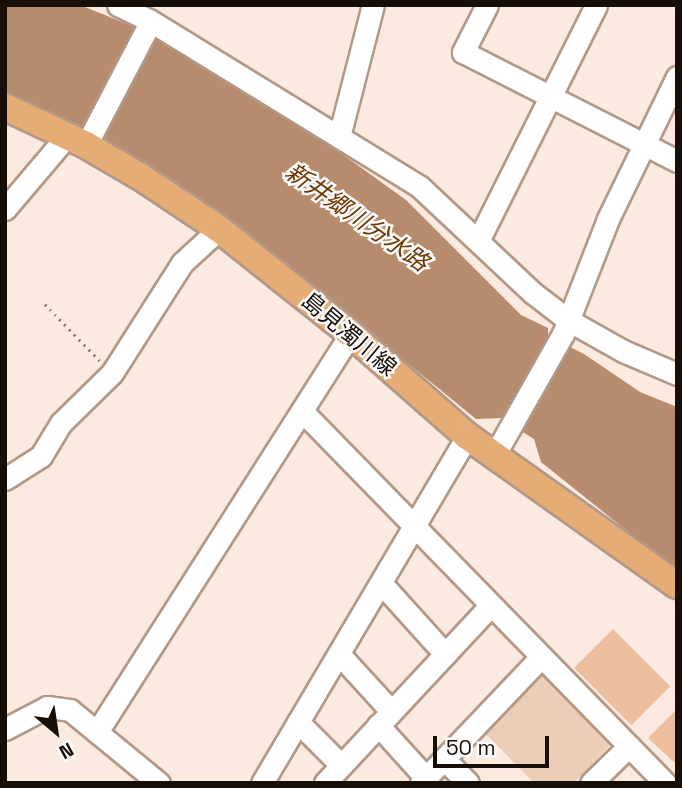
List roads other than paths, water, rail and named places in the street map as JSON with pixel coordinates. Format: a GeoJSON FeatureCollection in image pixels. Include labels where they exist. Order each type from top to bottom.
{"type":"FeatureCollection","features":[{"type":"Feature","properties":{"kind":"main road","name":"島見濁川線"},"geometry":{"type":"LineString","coordinates":[[5,107],[82,138],[219,229],[351,334],[467,436],[677,585]]}},
{"type":"Feature","properties":{"kind":"street"},"geometry":{"type":"LineString","coordinates":[[118,5],[419,186],[565,327],[677,374]]}},
{"type":"Feature","properties":{"kind":"street"},"geometry":{"type":"LineString","coordinates":[[339,137],[373,5]]}},
{"type":"Feature","properties":{"kind":"street"},"geometry":{"type":"LineString","coordinates":[[487,5],[463,52],[677,161]]}},
{"type":"Feature","properties":{"kind":"street"},"geometry":{"type":"LineString","coordinates":[[478,241],[596,5]]}},
{"type":"Feature","properties":{"kind":"street"},"geometry":{"type":"LineString","coordinates":[[5,209],[82,138],[148,22]]}},
{"type":"Feature","properties":{"kind":"street"},"geometry":{"type":"LineString","coordinates":[[495,454],[565,327],[608,219],[677,77]]}},
{"type":"Feature","properties":{"kind":"street"},"geometry":{"type":"LineString","coordinates":[[5,479],[41,456],[61,423],[112,373],[182,263],[219,229]]}},
{"type":"Feature","properties":{"kind":"street"},"geometry":{"type":"LineString","coordinates":[[97,732],[351,334]]}},
{"type":"Feature","properties":{"kind":"street"},"geometry":{"type":"LineString","coordinates":[[302,411],[665,783]]}},
{"type":"Feature","properties":{"kind":"street"},"geometry":{"type":"LineString","coordinates":[[262,783],[467,436]]}},
{"type":"Feature","properties":{"kind":"street"},"geometry":{"type":"LineString","coordinates":[[381,583],[446,654]]}},
{"type":"Feature","properties":{"kind":"street"},"geometry":{"type":"LineString","coordinates":[[325,783],[491,605]]}},
{"type":"Feature","properties":{"kind":"street"},"geometry":{"type":"LineString","coordinates":[[339,654],[385,718],[423,780],[541,657]]}},
{"type":"Feature","properties":{"kind":"street"},"geometry":{"type":"LineString","coordinates":[[5,729],[47,707],[70,710],[159,783]]}},
{"type":"Feature","properties":{"kind":"street"},"geometry":{"type":"LineString","coordinates":[[298,722],[341,765]]}},
{"type":"Feature","properties":{"kind":"street"},"geometry":{"type":"LineString","coordinates":[[591,783],[629,746]]}},
{"type":"Feature","properties":{"kind":"street"},"geometry":{"type":"LineString","coordinates":[[444,759],[468,783]]}},
{"type":"Feature","properties":{"kind":"water","name":"新井郷川分水路"},"geometry":{"type":"Polygon","coordinates":[[[5,5],[80,5],[132,26],[263,97],[406,200],[521,315],[548,328],[548,336],[584,354],[640,392],[677,407],[677,571],[541,462],[534,439],[501,418],[476,419],[235,222],[115,151],[5,97],[5,5]]]}}]}
